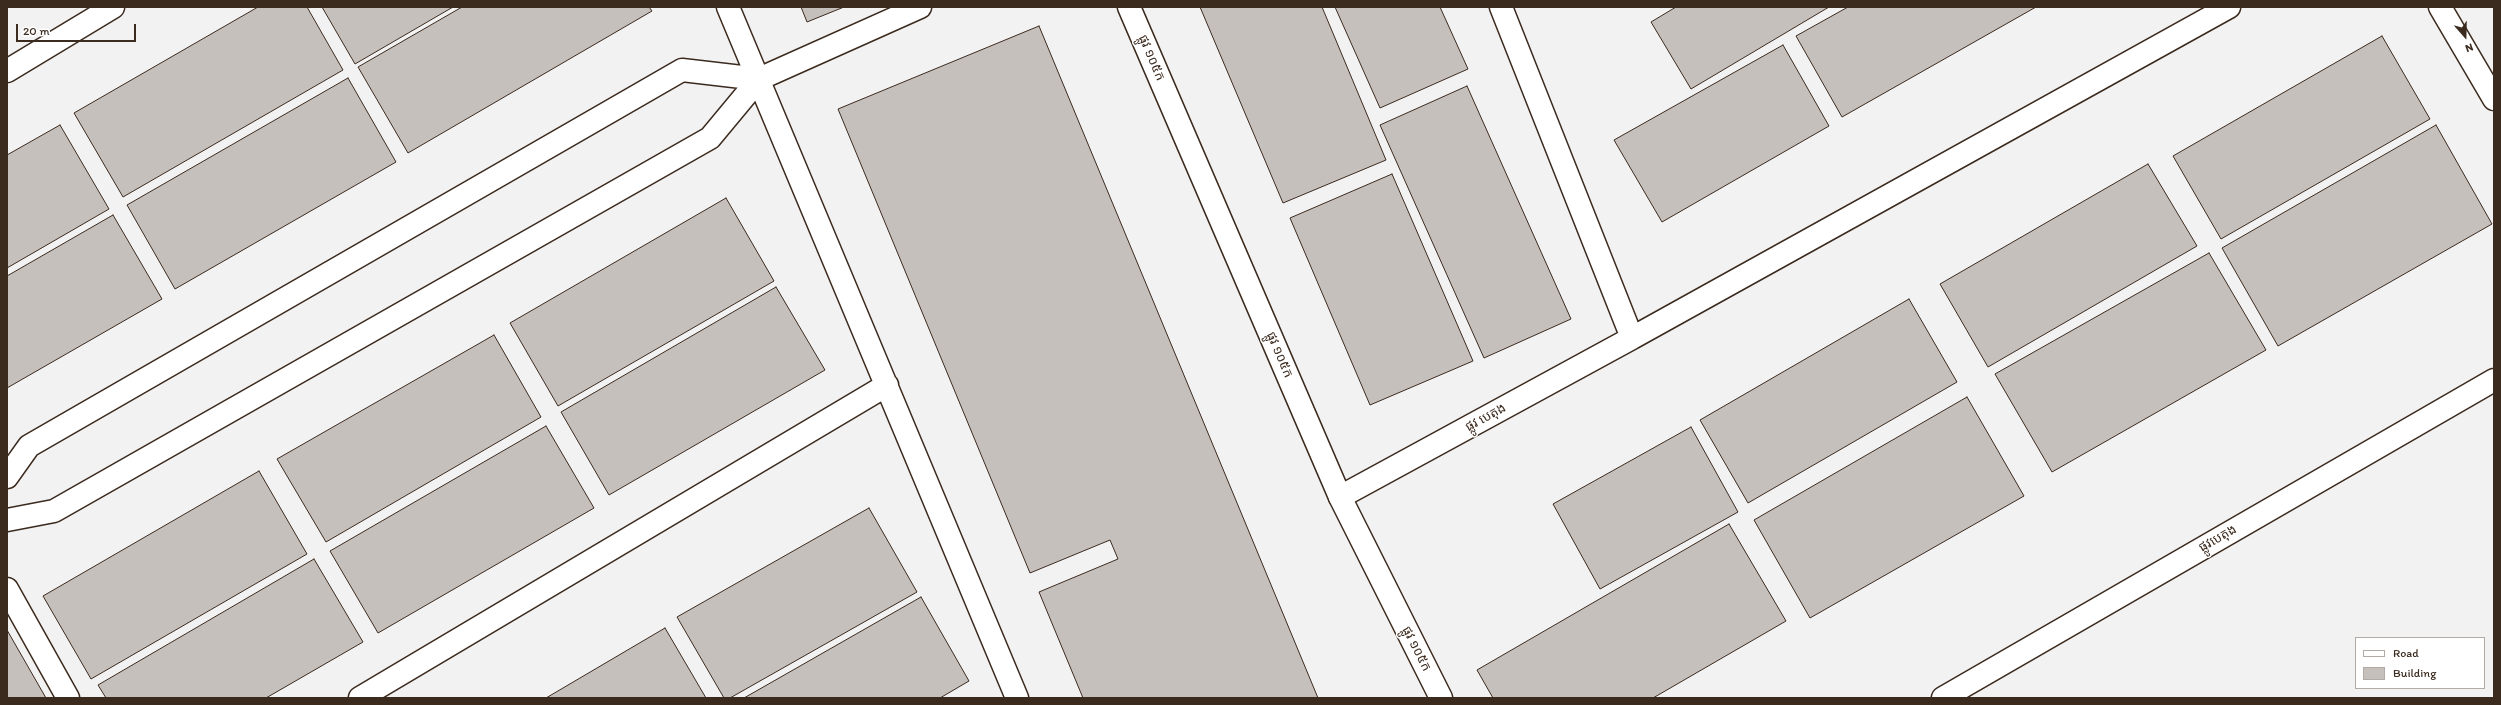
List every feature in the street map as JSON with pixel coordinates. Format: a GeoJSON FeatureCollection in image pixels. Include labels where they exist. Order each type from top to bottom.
{"type":"FeatureCollection","features":[{"type":"Feature","properties":{"kind":"street"},"geometry":{"type":"LineString","coordinates":[[7,71],[113,7]]}},
{"type":"Feature","properties":{"kind":"street"},"geometry":{"type":"LineString","coordinates":[[728,7],[1017,698]]}},
{"type":"Feature","properties":{"kind":"street"},"geometry":{"type":"LineString","coordinates":[[7,520],[54,511],[710,138],[759,79],[920,7]]}},
{"type":"Feature","properties":{"kind":"street","name":"ផ្លូវ ១០៥ក"},"geometry":{"type":"LineString","coordinates":[[1130,7],[1340,497],[1441,698]]}},
{"type":"Feature","properties":{"kind":"street"},"geometry":{"type":"LineString","coordinates":[[1501,7],[1632,338]]}},
{"type":"Feature","properties":{"kind":"street","name":"ផ្លូវ បេតុង"},"geometry":{"type":"LineString","coordinates":[[1340,497],[1632,338],[2229,7]]}},
{"type":"Feature","properties":{"kind":"street"},"geometry":{"type":"LineString","coordinates":[[2440,7],[2494,99]]}},
{"type":"Feature","properties":{"kind":"street"},"geometry":{"type":"LineString","coordinates":[[7,477],[29,446],[682,70],[759,79]]}},
{"type":"Feature","properties":{"kind":"street","name":"ផ្លូវបេតុង"},"geometry":{"type":"LineString","coordinates":[[1943,698],[2494,380]]}},
{"type":"Feature","properties":{"kind":"street"},"geometry":{"type":"LineString","coordinates":[[360,698],[887,386]]}},
{"type":"Feature","properties":{"kind":"street"},"geometry":{"type":"LineString","coordinates":[[7,589],[68,698]]}},
{"type":"Feature","properties":{"kind":"building"},"geometry":{"type":"Polygon","coordinates":[[[258,7],[307,7],[343,70],[123,197],[74,113],[258,7]]]}},
{"type":"Feature","properties":{"kind":"building"},"geometry":{"type":"Polygon","coordinates":[[[322,7],[453,7],[355,64],[322,7]]]}},
{"type":"Feature","properties":{"kind":"building"},"geometry":{"type":"Polygon","coordinates":[[[462,7],[649,7],[652,11],[408,153],[358,67],[462,7]]]}},
{"type":"Feature","properties":{"kind":"building"},"geometry":{"type":"Polygon","coordinates":[[[801,7],[844,7],[807,22],[801,7]]]}},
{"type":"Feature","properties":{"kind":"building"},"geometry":{"type":"Polygon","coordinates":[[[1200,7],[1322,7],[1386,160],[1283,203],[1200,7]]]}},
{"type":"Feature","properties":{"kind":"building"},"geometry":{"type":"Polygon","coordinates":[[[1335,7],[1440,7],[1468,69],[1380,108],[1335,7]]]}},
{"type":"Feature","properties":{"kind":"building"},"geometry":{"type":"Polygon","coordinates":[[[1676,7],[1829,7],[1691,89],[1651,22],[1676,7]]]}},
{"type":"Feature","properties":{"kind":"building"},"geometry":{"type":"Polygon","coordinates":[[[1848,7],[2036,7],[1842,117],[1796,36],[1848,7]]]}},
{"type":"Feature","properties":{"kind":"building"},"geometry":{"type":"Polygon","coordinates":[[[1039,26],[1318,698],[1083,698],[1039,592],[1118,559],[1110,540],[1030,573],[838,109],[1039,26]]]}},
{"type":"Feature","properties":{"kind":"building"},"geometry":{"type":"Polygon","coordinates":[[[2382,36],[2430,119],[2221,239],[2173,156],[2382,36]]]}},
{"type":"Feature","properties":{"kind":"building"},"geometry":{"type":"Polygon","coordinates":[[[1783,45],[1829,126],[1662,222],[1614,140],[1783,45]]]}},
{"type":"Feature","properties":{"kind":"building"},"geometry":{"type":"Polygon","coordinates":[[[348,78],[396,162],[175,289],[127,205],[348,78]]]}},
{"type":"Feature","properties":{"kind":"building"},"geometry":{"type":"Polygon","coordinates":[[[1467,86],[1571,319],[1484,358],[1380,125],[1467,86]]]}},
{"type":"Feature","properties":{"kind":"building"},"geometry":{"type":"Polygon","coordinates":[[[60,125],[109,209],[7,268],[7,155],[60,125]]]}},
{"type":"Feature","properties":{"kind":"building"},"geometry":{"type":"Polygon","coordinates":[[[2436,125],[2492,224],[2278,346],[2222,248],[2436,125]]]}},
{"type":"Feature","properties":{"kind":"building"},"geometry":{"type":"Polygon","coordinates":[[[2148,164],[2197,246],[1988,367],[1940,284],[2148,164]]]}},
{"type":"Feature","properties":{"kind":"building"},"geometry":{"type":"Polygon","coordinates":[[[1392,174],[1473,361],[1370,405],[1290,218],[1392,174]]]}},
{"type":"Feature","properties":{"kind":"building"},"geometry":{"type":"Polygon","coordinates":[[[726,198],[774,281],[558,406],[510,323],[726,198]]]}},
{"type":"Feature","properties":{"kind":"building"},"geometry":{"type":"Polygon","coordinates":[[[113,215],[162,299],[7,388],[7,276],[113,215]]]}},
{"type":"Feature","properties":{"kind":"building"},"geometry":{"type":"Polygon","coordinates":[[[2209,253],[2266,350],[2052,472],[1995,374],[2209,253]]]}},
{"type":"Feature","properties":{"kind":"building"},"geometry":{"type":"Polygon","coordinates":[[[776,287],[825,370],[609,495],[561,412],[776,287]]]}},
{"type":"Feature","properties":{"kind":"building"},"geometry":{"type":"Polygon","coordinates":[[[1909,299],[1957,382],[1748,503],[1700,420],[1909,299]]]}},
{"type":"Feature","properties":{"kind":"building"},"geometry":{"type":"Polygon","coordinates":[[[494,335],[541,417],[326,542],[277,459],[494,335]]]}},
{"type":"Feature","properties":{"kind":"building"},"geometry":{"type":"Polygon","coordinates":[[[1967,397],[2024,496],[1810,618],[1754,520],[1967,397]]]}},
{"type":"Feature","properties":{"kind":"building"},"geometry":{"type":"Polygon","coordinates":[[[546,426],[594,508],[378,633],[330,551],[546,426]]]}},
{"type":"Feature","properties":{"kind":"building"},"geometry":{"type":"Polygon","coordinates":[[[1691,427],[1738,512],[1600,589],[1553,504],[1691,427]]]}},
{"type":"Feature","properties":{"kind":"building"},"geometry":{"type":"Polygon","coordinates":[[[259,471],[307,554],[91,679],[43,596],[259,471]]]}},
{"type":"Feature","properties":{"kind":"building"},"geometry":{"type":"Polygon","coordinates":[[[869,508],[917,592],[730,698],[724,698],[677,617],[869,508]]]}},
{"type":"Feature","properties":{"kind":"building"},"geometry":{"type":"Polygon","coordinates":[[[1729,524],[1786,621],[1653,698],[1493,698],[1477,670],[1729,524]]]}},
{"type":"Feature","properties":{"kind":"building"},"geometry":{"type":"Polygon","coordinates":[[[314,559],[363,642],[266,698],[106,698],[98,685],[314,559]]]}},
{"type":"Feature","properties":{"kind":"building"},"geometry":{"type":"Polygon","coordinates":[[[921,597],[969,681],[940,698],[744,698],[921,597]]]}},
{"type":"Feature","properties":{"kind":"building"},"geometry":{"type":"Polygon","coordinates":[[[665,628],[706,698],[546,698],[665,628]]]}},
{"type":"Feature","properties":{"kind":"building"},"geometry":{"type":"Polygon","coordinates":[[[7,630],[46,698],[7,698],[7,630]]]}}]}
